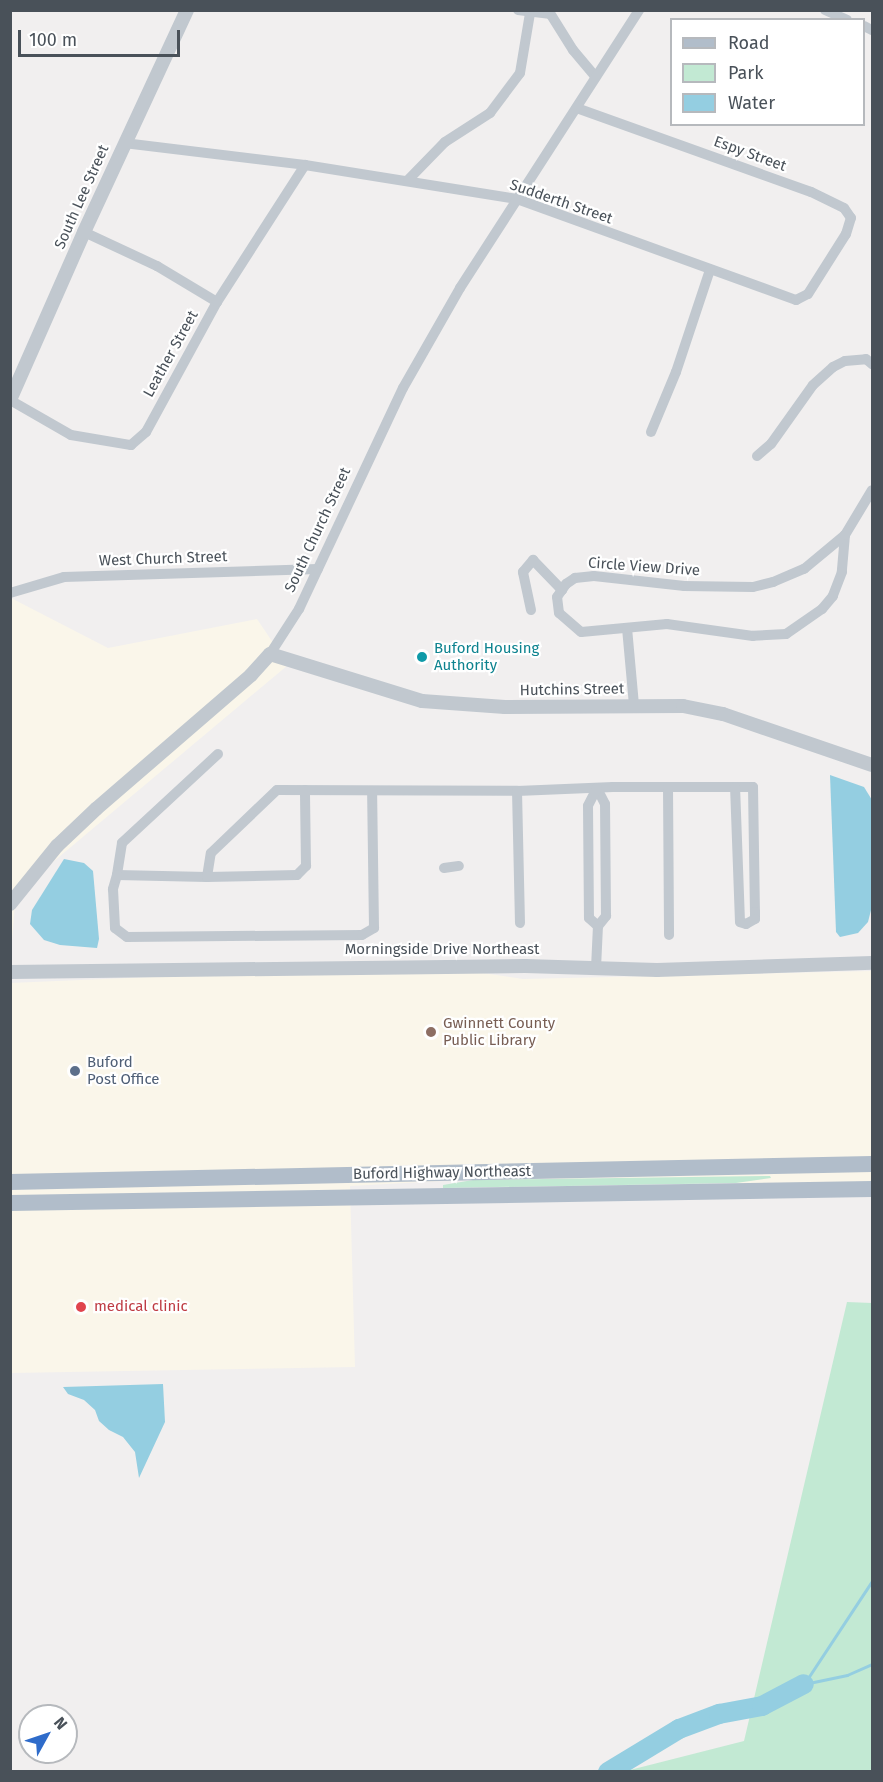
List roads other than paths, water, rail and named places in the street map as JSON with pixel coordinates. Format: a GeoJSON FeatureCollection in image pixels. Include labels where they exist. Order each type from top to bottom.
{"type":"FeatureCollection","features":[{"type":"Feature","properties":{"kind":"main road","name":"Buford Highway Northeast"},"geometry":{"type":"LineString","coordinates":[[10,1182],[873,1164]]}},
{"type":"Feature","properties":{"kind":"main road","name":"Buford Highway Northeast"},"geometry":{"type":"LineString","coordinates":[[10,1203],[873,1189]]}},
{"type":"Feature","properties":{"kind":"street","name":"South Lee Street"},"geometry":{"type":"LineString","coordinates":[[10,400],[124,143],[187,10]]}},
{"type":"Feature","properties":{"kind":"street"},"geometry":{"type":"LineString","coordinates":[[518,10],[530,13],[548,12],[587,70],[596,77]]}},
{"type":"Feature","properties":{"kind":"street","name":"South Church Street"},"geometry":{"type":"LineString","coordinates":[[10,904],[57,846],[96,809],[251,675],[270,654],[299,609],[403,388],[460,288],[639,10]]}},
{"type":"Feature","properties":{"kind":"street"},"geometry":{"type":"LineString","coordinates":[[825,10],[842,18]]}},
{"type":"Feature","properties":{"kind":"street"},"geometry":{"type":"LineString","coordinates":[[408,180],[445,142],[490,113],[520,73],[530,13]]}},
{"type":"Feature","properties":{"kind":"street","name":"Espy Street"},"geometry":{"type":"LineString","coordinates":[[577,108],[811,192],[844,208]]}},
{"type":"Feature","properties":{"kind":"street","name":"Sudderth Street"},"geometry":{"type":"LineString","coordinates":[[124,143],[305,165],[408,180],[517,200],[796,300],[808,294],[846,234],[851,218],[844,208]]}},
{"type":"Feature","properties":{"kind":"street","name":"Leather Street"},"geometry":{"type":"LineString","coordinates":[[10,400],[71,435],[131,446],[146,432],[217,302],[305,165]]}},
{"type":"Feature","properties":{"kind":"street"},"geometry":{"type":"LineString","coordinates":[[84,232],[157,266],[217,302]]}},
{"type":"Feature","properties":{"kind":"street"},"geometry":{"type":"LineString","coordinates":[[651,432],[676,372],[710,270]]}},
{"type":"Feature","properties":{"kind":"street"},"geometry":{"type":"LineString","coordinates":[[757,456],[771,444],[813,385],[833,367],[845,361],[866,359],[873,364]]}},
{"type":"Feature","properties":{"kind":"street","name":"Circle View Drive"},"geometry":{"type":"LineString","coordinates":[[845,535],[842,572],[832,596],[822,609],[786,634],[753,636],[698,626],[667,624],[581,632],[559,613],[557,597],[575,578],[594,576],[684,586],[753,587],[772,582],[804,569],[845,535],[873,490]]}},
{"type":"Feature","properties":{"kind":"street"},"geometry":{"type":"LineString","coordinates":[[531,610],[523,572],[533,560],[562,590]]}},
{"type":"Feature","properties":{"kind":"street","name":"West Church Street"},"geometry":{"type":"LineString","coordinates":[[10,593],[63,577],[318,569]]}},
{"type":"Feature","properties":{"kind":"street"},"geometry":{"type":"LineString","coordinates":[[627,628],[634,705]]}},
{"type":"Feature","properties":{"kind":"street","name":"Hutchins Street"},"geometry":{"type":"LineString","coordinates":[[270,654],[422,701],[505,707],[683,706],[723,714],[873,765]]}},
{"type":"Feature","properties":{"kind":"street"},"geometry":{"type":"LineString","coordinates":[[218,754],[122,843],[113,890],[114,928],[127,937],[362,935],[374,928],[372,792]]}},
{"type":"Feature","properties":{"kind":"street"},"geometry":{"type":"LineString","coordinates":[[207,877],[211,853],[277,790],[372,792],[668,787],[735,787],[753,787],[755,919],[746,924],[740,922],[735,787]]}},
{"type":"Feature","properties":{"kind":"street"},"geometry":{"type":"LineString","coordinates":[[668,787],[669,935]]}},
{"type":"Feature","properties":{"kind":"street"},"geometry":{"type":"LineString","coordinates":[[596,968],[598,926],[606,916],[605,804],[597,788]]}},
{"type":"Feature","properties":{"kind":"street"},"geometry":{"type":"LineString","coordinates":[[597,788],[588,806],[588,864],[589,918],[598,926]]}},
{"type":"Feature","properties":{"kind":"street"},"geometry":{"type":"LineString","coordinates":[[117,875],[207,877],[297,875],[306,866],[305,790]]}},
{"type":"Feature","properties":{"kind":"street"},"geometry":{"type":"LineString","coordinates":[[517,791],[520,923]]}},
{"type":"Feature","properties":{"kind":"street"},"geometry":{"type":"LineString","coordinates":[[588,864],[606,862]]}},
{"type":"Feature","properties":{"kind":"street"},"geometry":{"type":"LineString","coordinates":[[738,864],[754,863]]}},
{"type":"Feature","properties":{"kind":"street"},"geometry":{"type":"LineString","coordinates":[[444,868],[459,866]]}},
{"type":"Feature","properties":{"kind":"street","name":"Morningside Drive Northeast"},"geometry":{"type":"LineString","coordinates":[[10,972],[397,966],[657,970],[873,963]]}},
{"type":"Feature","properties":{"kind":"water"},"geometry":{"type":"Polygon","coordinates":[[[830,775],[864,787],[872,800],[872,906],[868,922],[858,933],[840,937],[836,932],[830,775]]]}},
{"type":"Feature","properties":{"kind":"water"},"geometry":{"type":"Polygon","coordinates":[[[64,859],[84,863],[93,871],[99,939],[97,948],[60,945],[44,940],[30,924],[32,910],[64,859]]]}},
{"type":"Feature","properties":{"kind":"water"},"geometry":{"type":"Polygon","coordinates":[[[163,1384],[165,1422],[139,1478],[135,1452],[123,1437],[109,1430],[99,1421],[95,1410],[84,1400],[68,1394],[63,1387],[163,1384]]]}},
{"type":"Feature","properties":{"kind":"waterway"},"geometry":{"type":"LineString","coordinates":[[804,1684],[872,1581]]}},
{"type":"Feature","properties":{"kind":"waterway"},"geometry":{"type":"LineString","coordinates":[[804,1684],[847,1675],[872,1664]]}},
{"type":"Feature","properties":{"kind":"waterway"},"geometry":{"type":"LineString","coordinates":[[608,1772],[679,1729],[719,1714],[762,1706],[804,1684]]}},
{"type":"Feature","properties":{"kind":"place","name":"Buford Housing Authority"},"geometry":{"type":"Point","coordinates":[422,657]}},
{"type":"Feature","properties":{"kind":"place","name":"Gwinnett County Public Library"},"geometry":{"type":"Point","coordinates":[431,1032]}},
{"type":"Feature","properties":{"kind":"place","name":"Buford Post Office"},"geometry":{"type":"Point","coordinates":[75,1071]}},
{"type":"Feature","properties":{"kind":"place","name":"medical clinic"},"geometry":{"type":"Point","coordinates":[81,1307]}}]}
